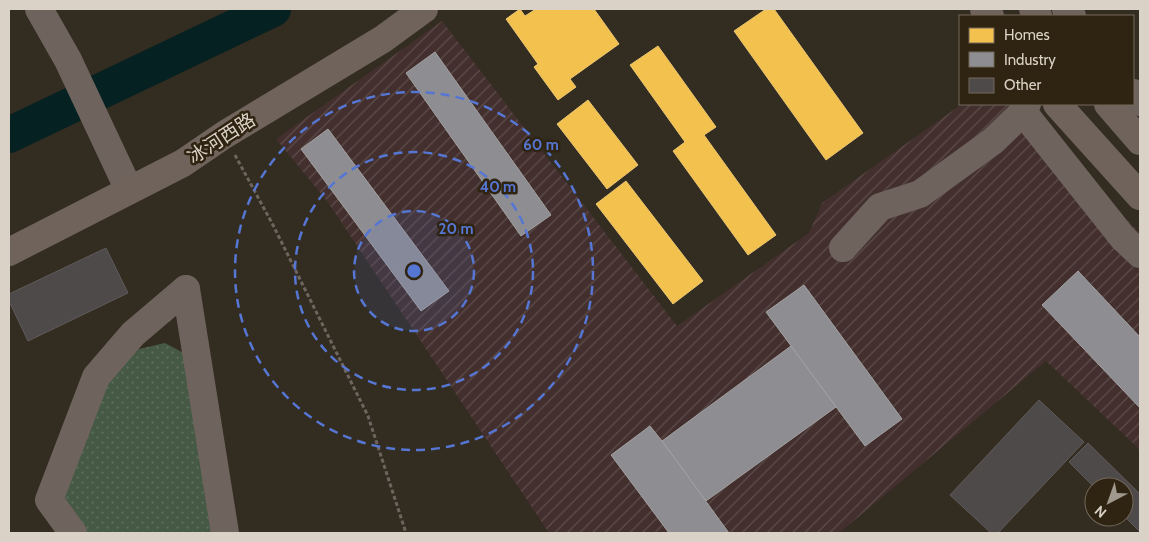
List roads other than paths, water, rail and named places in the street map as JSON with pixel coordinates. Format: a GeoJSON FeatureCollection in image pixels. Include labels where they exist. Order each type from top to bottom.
{"type":"FeatureCollection","features":[{"type":"Feature","properties":{"kind":"main road","name":"冰河西路"},"geometry":{"type":"LineString","coordinates":[[9,252],[183,162],[224,135],[383,39],[424,9]]}},
{"type":"Feature","properties":{"kind":"main road"},"geometry":{"type":"LineString","coordinates":[[1058,105],[1140,196]]}},
{"type":"Feature","properties":{"kind":"main road"},"geometry":{"type":"LineString","coordinates":[[1109,105],[1140,140]]}},
{"type":"Feature","properties":{"kind":"street"},"geometry":{"type":"LineString","coordinates":[[40,9],[68,60],[129,190]]}},
{"type":"Feature","properties":{"kind":"street"},"geometry":{"type":"LineString","coordinates":[[843,248],[880,207],[920,194],[993,141],[1025,108],[1124,238],[1140,254]]}},
{"type":"Feature","properties":{"kind":"street"},"geometry":{"type":"LineString","coordinates":[[73,533],[50,500],[96,377],[133,334],[186,289],[225,533]]}},
{"type":"Feature","properties":{"kind":"waterway"},"geometry":{"type":"LineString","coordinates":[[9,135],[273,9]]}}]}
